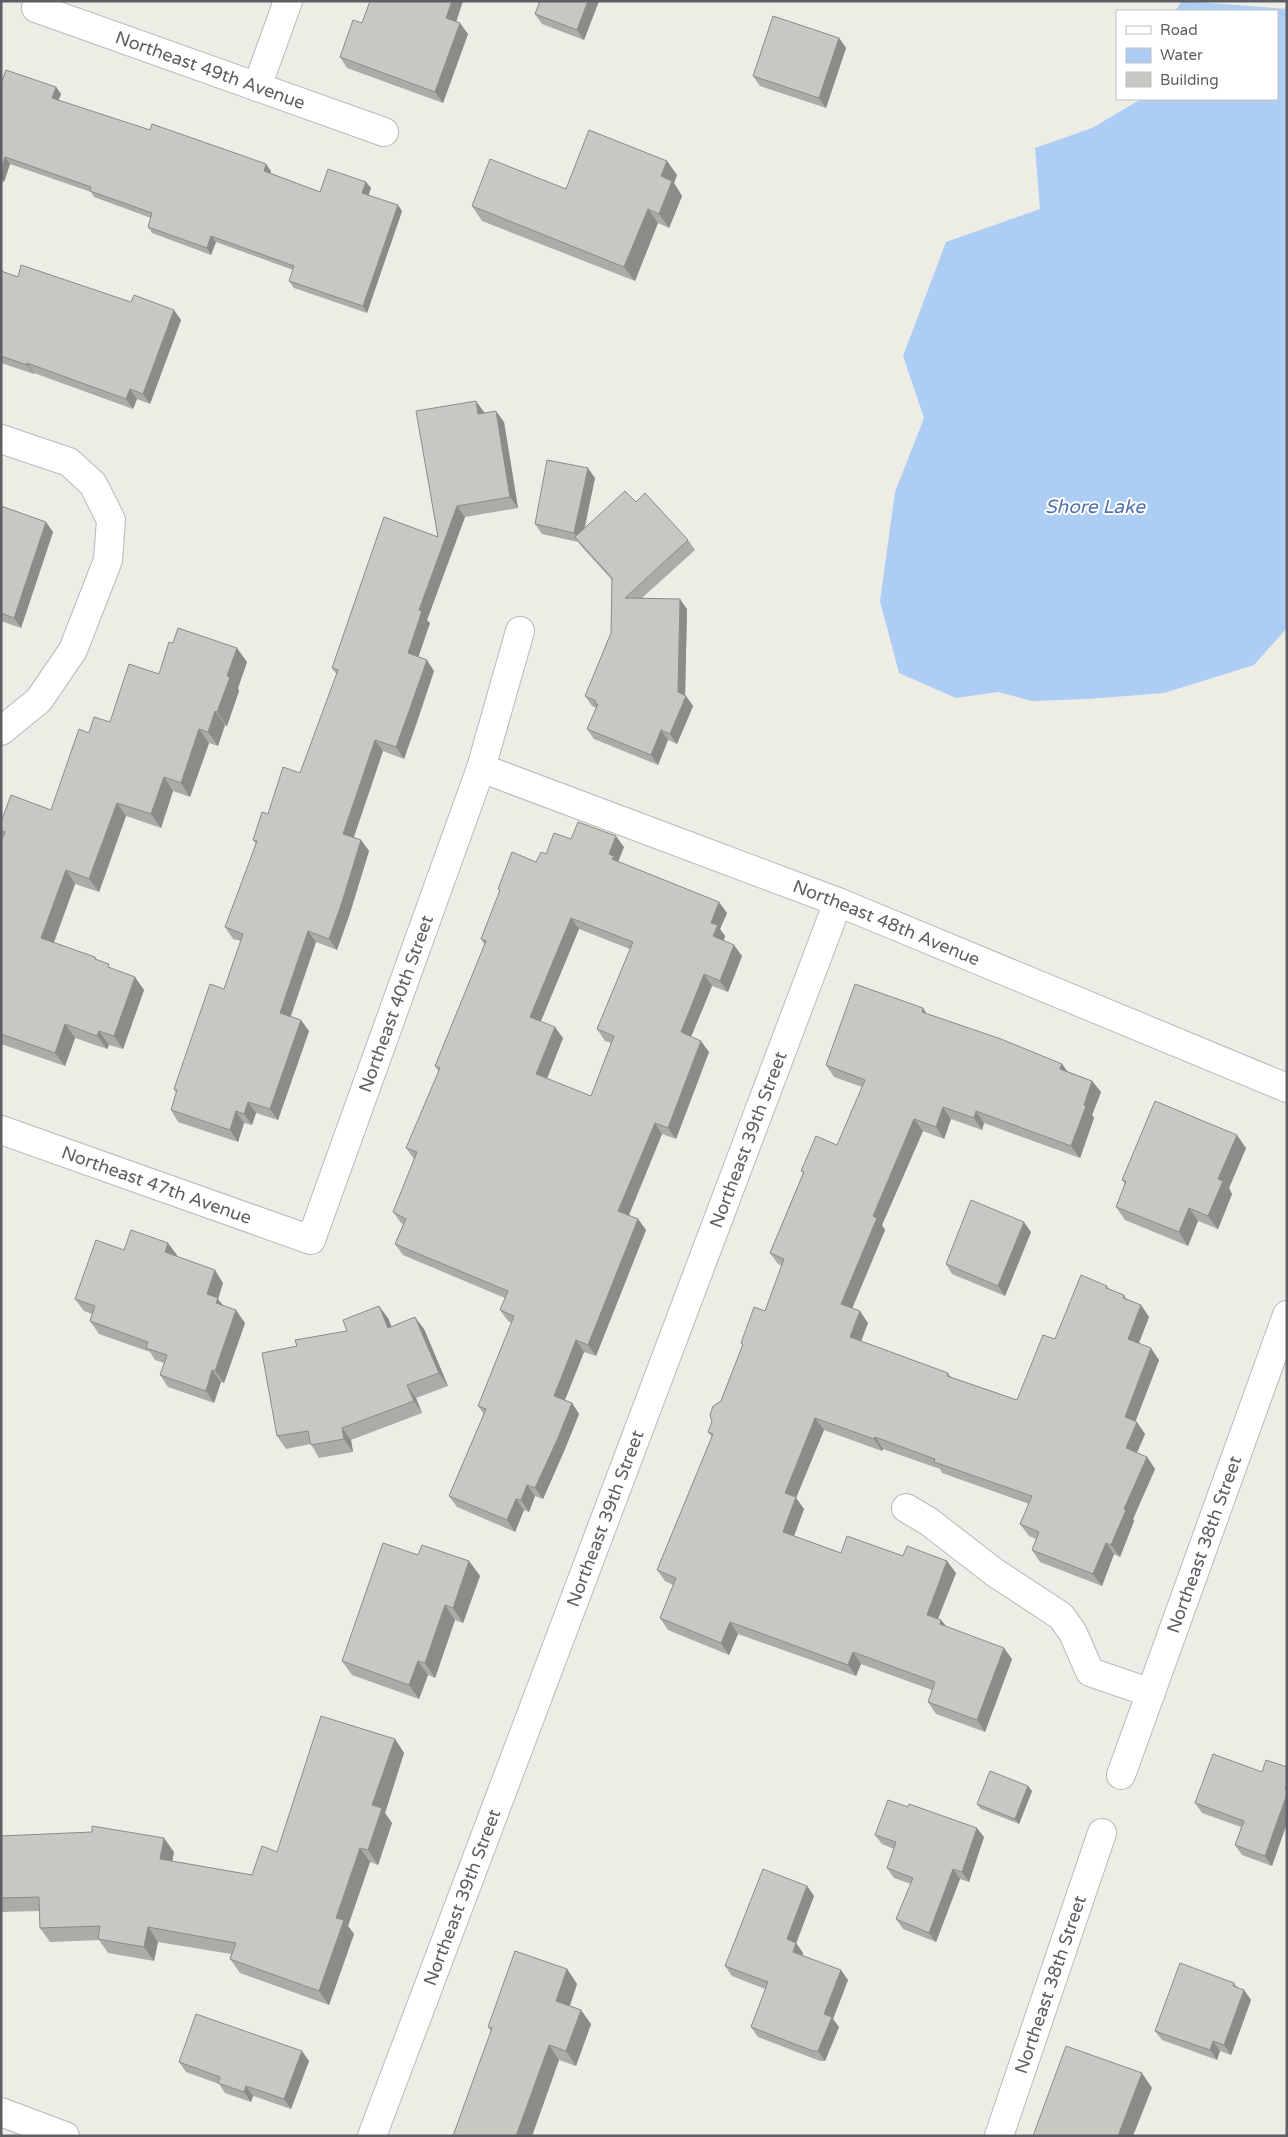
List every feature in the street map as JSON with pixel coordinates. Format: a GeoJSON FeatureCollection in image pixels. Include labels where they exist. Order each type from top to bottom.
{"type":"FeatureCollection","features":[{"type":"Feature","properties":{"kind":"street"},"geometry":{"type":"LineString","coordinates":[[258,87],[288,1]]}},
{"type":"Feature","properties":{"kind":"street","name":"Northeast 49th Avenue"},"geometry":{"type":"LineString","coordinates":[[36,8],[384,132]]}},
{"type":"Feature","properties":{"kind":"street"},"geometry":{"type":"LineString","coordinates":[[1,439],[69,462],[93,484],[111,520],[108,560],[73,650],[39,700],[1,730]]}},
{"type":"Feature","properties":{"kind":"street","name":"Northeast 40th Street"},"geometry":{"type":"LineString","coordinates":[[311,1240],[481,768],[520,631]]}},
{"type":"Feature","properties":{"kind":"street","name":"Northeast 48th Avenue"},"geometry":{"type":"LineString","coordinates":[[481,768],[838,902],[1287,1088]]}},
{"type":"Feature","properties":{"kind":"street","name":"Northeast 39th Street"},"geometry":{"type":"LineString","coordinates":[[372,2136],[838,902]]}},
{"type":"Feature","properties":{"kind":"street","name":"Northeast 47th Avenue"},"geometry":{"type":"LineString","coordinates":[[1,1130],[311,1240]]}},
{"type":"Feature","properties":{"kind":"street","name":"Northeast 38th Street"},"geometry":{"type":"LineString","coordinates":[[1121,1775],[1284,1331]]}},
{"type":"Feature","properties":{"kind":"street"},"geometry":{"type":"LineString","coordinates":[[906,1508],[928,1521],[994,1572],[1062,1616],[1073,1632],[1090,1672],[1151,1693]]}},
{"type":"Feature","properties":{"kind":"street","name":"Northeast 38th Street"},"geometry":{"type":"LineString","coordinates":[[999,2136],[1102,1833]]}},
{"type":"Feature","properties":{"kind":"street"},"geometry":{"type":"LineString","coordinates":[[1,2112],[65,2136]]}},
{"type":"Feature","properties":{"kind":"water","name":"Shore Lake"},"geometry":{"type":"Polygon","coordinates":[[[1182,1],[1287,9],[1287,628],[1254,665],[1164,693],[1032,701],[998,692],[956,698],[899,673],[880,601],[895,492],[924,418],[903,356],[946,242],[1040,209],[1035,148],[1092,128],[1139,100],[1278,100],[1278,10],[1176,10],[1182,1]]]}},
{"type":"Feature","properties":{"kind":"building"},"geometry":{"type":"Polygon","coordinates":[[[370,1],[452,1],[446,18],[460,23],[435,92],[340,57],[353,20],[362,23],[370,1]]]}},
{"type":"Feature","properties":{"kind":"building"},"geometry":{"type":"Polygon","coordinates":[[[540,1],[588,1],[577,30],[535,14],[540,1]]]}},
{"type":"Feature","properties":{"kind":"building"},"geometry":{"type":"Polygon","coordinates":[[[773,16],[839,38],[819,98],[753,76],[773,16]]]}},
{"type":"Feature","properties":{"kind":"building"},"geometry":{"type":"Polygon","coordinates":[[[6,70],[56,87],[52,98],[150,130],[152,124],[235,153],[266,164],[264,171],[320,192],[328,169],[366,182],[362,193],[398,205],[363,306],[289,281],[294,266],[211,236],[207,248],[148,227],[152,213],[90,191],[91,187],[5,157],[1,170],[1,84],[6,70]]]}},
{"type":"Feature","properties":{"kind":"building"},"geometry":{"type":"Polygon","coordinates":[[[589,130],[667,161],[661,176],[672,181],[659,214],[648,209],[624,267],[472,206],[490,159],[566,189],[589,130]]]}},
{"type":"Feature","properties":{"kind":"building"},"geometry":{"type":"Polygon","coordinates":[[[21,265],[131,302],[134,295],[174,310],[143,394],[130,389],[126,399],[27,363],[27,365],[1,356],[1,271],[18,277],[21,265]]]}},
{"type":"Feature","properties":{"kind":"building"},"geometry":{"type":"Polygon","coordinates":[[[476,401],[478,414],[496,411],[510,497],[457,506],[419,610],[422,611],[408,653],[427,660],[396,747],[375,740],[343,834],[361,840],[342,902],[329,939],[308,931],[280,1013],[301,1020],[270,1109],[248,1102],[244,1114],[236,1111],[230,1130],[171,1110],[177,1090],[174,1089],[210,984],[224,989],[243,934],[225,927],[257,841],[253,840],[262,812],[268,814],[283,767],[300,773],[338,670],[332,668],[384,517],[438,537],[416,411],[476,401]]]}},
{"type":"Feature","properties":{"kind":"building"},"geometry":{"type":"Polygon","coordinates":[[[547,460],[588,468],[574,533],[535,524],[547,460]]]}},
{"type":"Feature","properties":{"kind":"building"},"geometry":{"type":"Polygon","coordinates":[[[625,491],[636,502],[645,493],[688,540],[625,598],[680,599],[678,692],[686,696],[670,734],[661,730],[651,755],[587,729],[598,704],[595,704],[596,701],[585,696],[611,633],[612,578],[575,537],[625,491]]]}},
{"type":"Feature","properties":{"kind":"building"},"geometry":{"type":"Polygon","coordinates":[[[1,506],[46,522],[14,618],[1,613],[1,506]]]}},
{"type":"Feature","properties":{"kind":"building"},"geometry":{"type":"Polygon","coordinates":[[[178,628],[237,648],[227,676],[230,677],[217,712],[215,711],[208,732],[199,729],[181,783],[164,777],[151,814],[117,803],[89,879],[66,870],[41,938],[95,957],[95,959],[109,964],[108,967],[135,977],[114,1036],[99,1031],[97,1036],[65,1024],[55,1053],[1,1034],[1,842],[5,832],[1,831],[1,822],[11,795],[51,810],[79,729],[89,733],[94,717],[110,722],[129,664],[159,674],[169,642],[173,643],[178,628]]]}},
{"type":"Feature","properties":{"kind":"building"},"geometry":{"type":"Polygon","coordinates":[[[578,822],[616,836],[609,854],[614,856],[612,859],[719,902],[711,923],[718,925],[713,936],[734,945],[720,981],[704,974],[681,1032],[701,1041],[668,1128],[655,1123],[618,1211],[638,1219],[588,1345],[576,1340],[554,1396],[572,1403],[535,1488],[527,1485],[521,1500],[516,1499],[507,1520],[449,1496],[486,1409],[478,1406],[514,1316],[500,1310],[508,1291],[395,1244],[406,1219],[393,1212],[417,1152],[406,1148],[440,1068],[435,1066],[486,941],[481,939],[512,852],[536,862],[541,852],[546,854],[554,833],[571,839],[578,822]],[[571,918],[530,1017],[555,1027],[536,1074],[591,1096],[614,1036],[597,1029],[633,942],[571,918]]]}},
{"type":"Feature","properties":{"kind":"building"},"geometry":{"type":"Polygon","coordinates":[[[855,984],[923,1008],[922,1012],[1001,1039],[1062,1064],[1060,1069],[1092,1081],[1084,1105],[1086,1106],[1071,1146],[976,1111],[974,1118],[943,1107],[936,1127],[914,1119],[873,1216],[877,1218],[841,1304],[860,1311],[850,1337],[948,1373],[947,1376],[1017,1400],[1043,1335],[1055,1339],[1081,1275],[1124,1295],[1123,1298],[1141,1305],[1128,1339],[1151,1348],[1125,1417],[1137,1422],[1126,1448],[1147,1457],[1124,1509],[1126,1510],[1111,1545],[1106,1543],[1093,1574],[1032,1550],[1039,1532],[1020,1524],[1032,1496],[934,1462],[935,1459],[875,1437],[874,1439],[815,1418],[785,1493],[796,1497],[783,1532],[841,1553],[847,1536],[903,1556],[907,1546],[947,1561],[927,1615],[941,1620],[940,1624],[1004,1648],[977,1720],[928,1702],[935,1682],[853,1652],[848,1665],[730,1622],[721,1643],[660,1618],[676,1578],[657,1570],[713,1434],[708,1432],[712,1422],[710,1415],[713,1406],[721,1401],[743,1344],[741,1343],[754,1307],[765,1311],[784,1259],[770,1253],[804,1172],[801,1171],[816,1136],[837,1145],[865,1080],[826,1065],[855,984]]]}},
{"type":"Feature","properties":{"kind":"building"},"geometry":{"type":"Polygon","coordinates":[[[1155,1101],[1237,1135],[1218,1179],[1223,1181],[1208,1216],[1189,1208],[1179,1232],[1116,1207],[1126,1181],[1122,1180],[1155,1101]]]}},
{"type":"Feature","properties":{"kind":"building"},"geometry":{"type":"Polygon","coordinates":[[[971,1200],[1024,1222],[998,1286],[946,1264],[971,1200]]]}},
{"type":"Feature","properties":{"kind":"building"},"geometry":{"type":"Polygon","coordinates":[[[131,1230],[168,1243],[165,1252],[215,1270],[207,1294],[218,1298],[216,1303],[236,1310],[215,1371],[212,1370],[206,1391],[160,1375],[167,1355],[146,1348],[148,1342],[90,1321],[95,1306],[75,1299],[96,1240],[124,1250],[131,1230]]]}},
{"type":"Feature","properties":{"kind":"building"},"geometry":{"type":"Polygon","coordinates":[[[379,1306],[388,1328],[415,1317],[439,1373],[407,1385],[414,1401],[342,1428],[344,1439],[311,1445],[308,1431],[277,1436],[262,1353],[297,1346],[295,1340],[347,1331],[343,1320],[379,1306]]]}},
{"type":"Feature","properties":{"kind":"building"},"geometry":{"type":"Polygon","coordinates":[[[383,1543],[418,1555],[422,1545],[469,1561],[453,1608],[445,1605],[425,1663],[418,1661],[409,1685],[342,1661],[383,1543]]]}},
{"type":"Feature","properties":{"kind":"building"},"geometry":{"type":"Polygon","coordinates":[[[321,1716],[395,1739],[372,1805],[382,1808],[368,1850],[360,1848],[336,1918],[344,1920],[319,1991],[230,1959],[236,1943],[148,1927],[144,1947],[98,1939],[100,1926],[40,1928],[39,1897],[1,1898],[1,1836],[92,1832],[92,1826],[164,1838],[160,1859],[252,1875],[262,1846],[277,1852],[321,1716]]]}},
{"type":"Feature","properties":{"kind":"building"},"geometry":{"type":"Polygon","coordinates":[[[1213,1754],[1262,1772],[1266,1760],[1287,1767],[1287,1785],[1285,1789],[1287,1794],[1265,1856],[1235,1845],[1244,1821],[1195,1803],[1213,1754]]]}},
{"type":"Feature","properties":{"kind":"building"},"geometry":{"type":"Polygon","coordinates":[[[990,1771],[1028,1786],[1015,1819],[977,1804],[990,1771]]]}},
{"type":"Feature","properties":{"kind":"building"},"geometry":{"type":"Polygon","coordinates":[[[888,1800],[908,1807],[909,1804],[977,1828],[962,1872],[953,1869],[929,1933],[896,1919],[913,1878],[887,1868],[896,1842],[875,1835],[888,1800]]]}},
{"type":"Feature","properties":{"kind":"building"},"geometry":{"type":"Polygon","coordinates":[[[763,1869],[807,1886],[787,1939],[796,1943],[793,1952],[841,1970],[824,2014],[832,2017],[818,2051],[813,2051],[751,2027],[768,1982],[725,1966],[763,1869]]]}},
{"type":"Feature","properties":{"kind":"building"},"geometry":{"type":"Polygon","coordinates":[[[515,1951],[567,1969],[556,2001],[581,2010],[566,2051],[549,2045],[516,2136],[453,2136],[492,2028],[488,2027],[515,1951]]]}},
{"type":"Feature","properties":{"kind":"building"},"geometry":{"type":"Polygon","coordinates":[[[1180,1963],[1234,1983],[1233,1986],[1244,1990],[1224,2045],[1213,2041],[1210,2050],[1155,2031],[1180,1963]]]}},
{"type":"Feature","properties":{"kind":"building"},"geometry":{"type":"Polygon","coordinates":[[[196,2014],[302,2051],[284,2099],[246,2086],[244,2092],[218,2083],[220,2077],[179,2062],[196,2014]]]}},
{"type":"Feature","properties":{"kind":"building"},"geometry":{"type":"Polygon","coordinates":[[[1066,2046],[1142,2073],[1118,2136],[1033,2136],[1066,2046]]]}}]}
